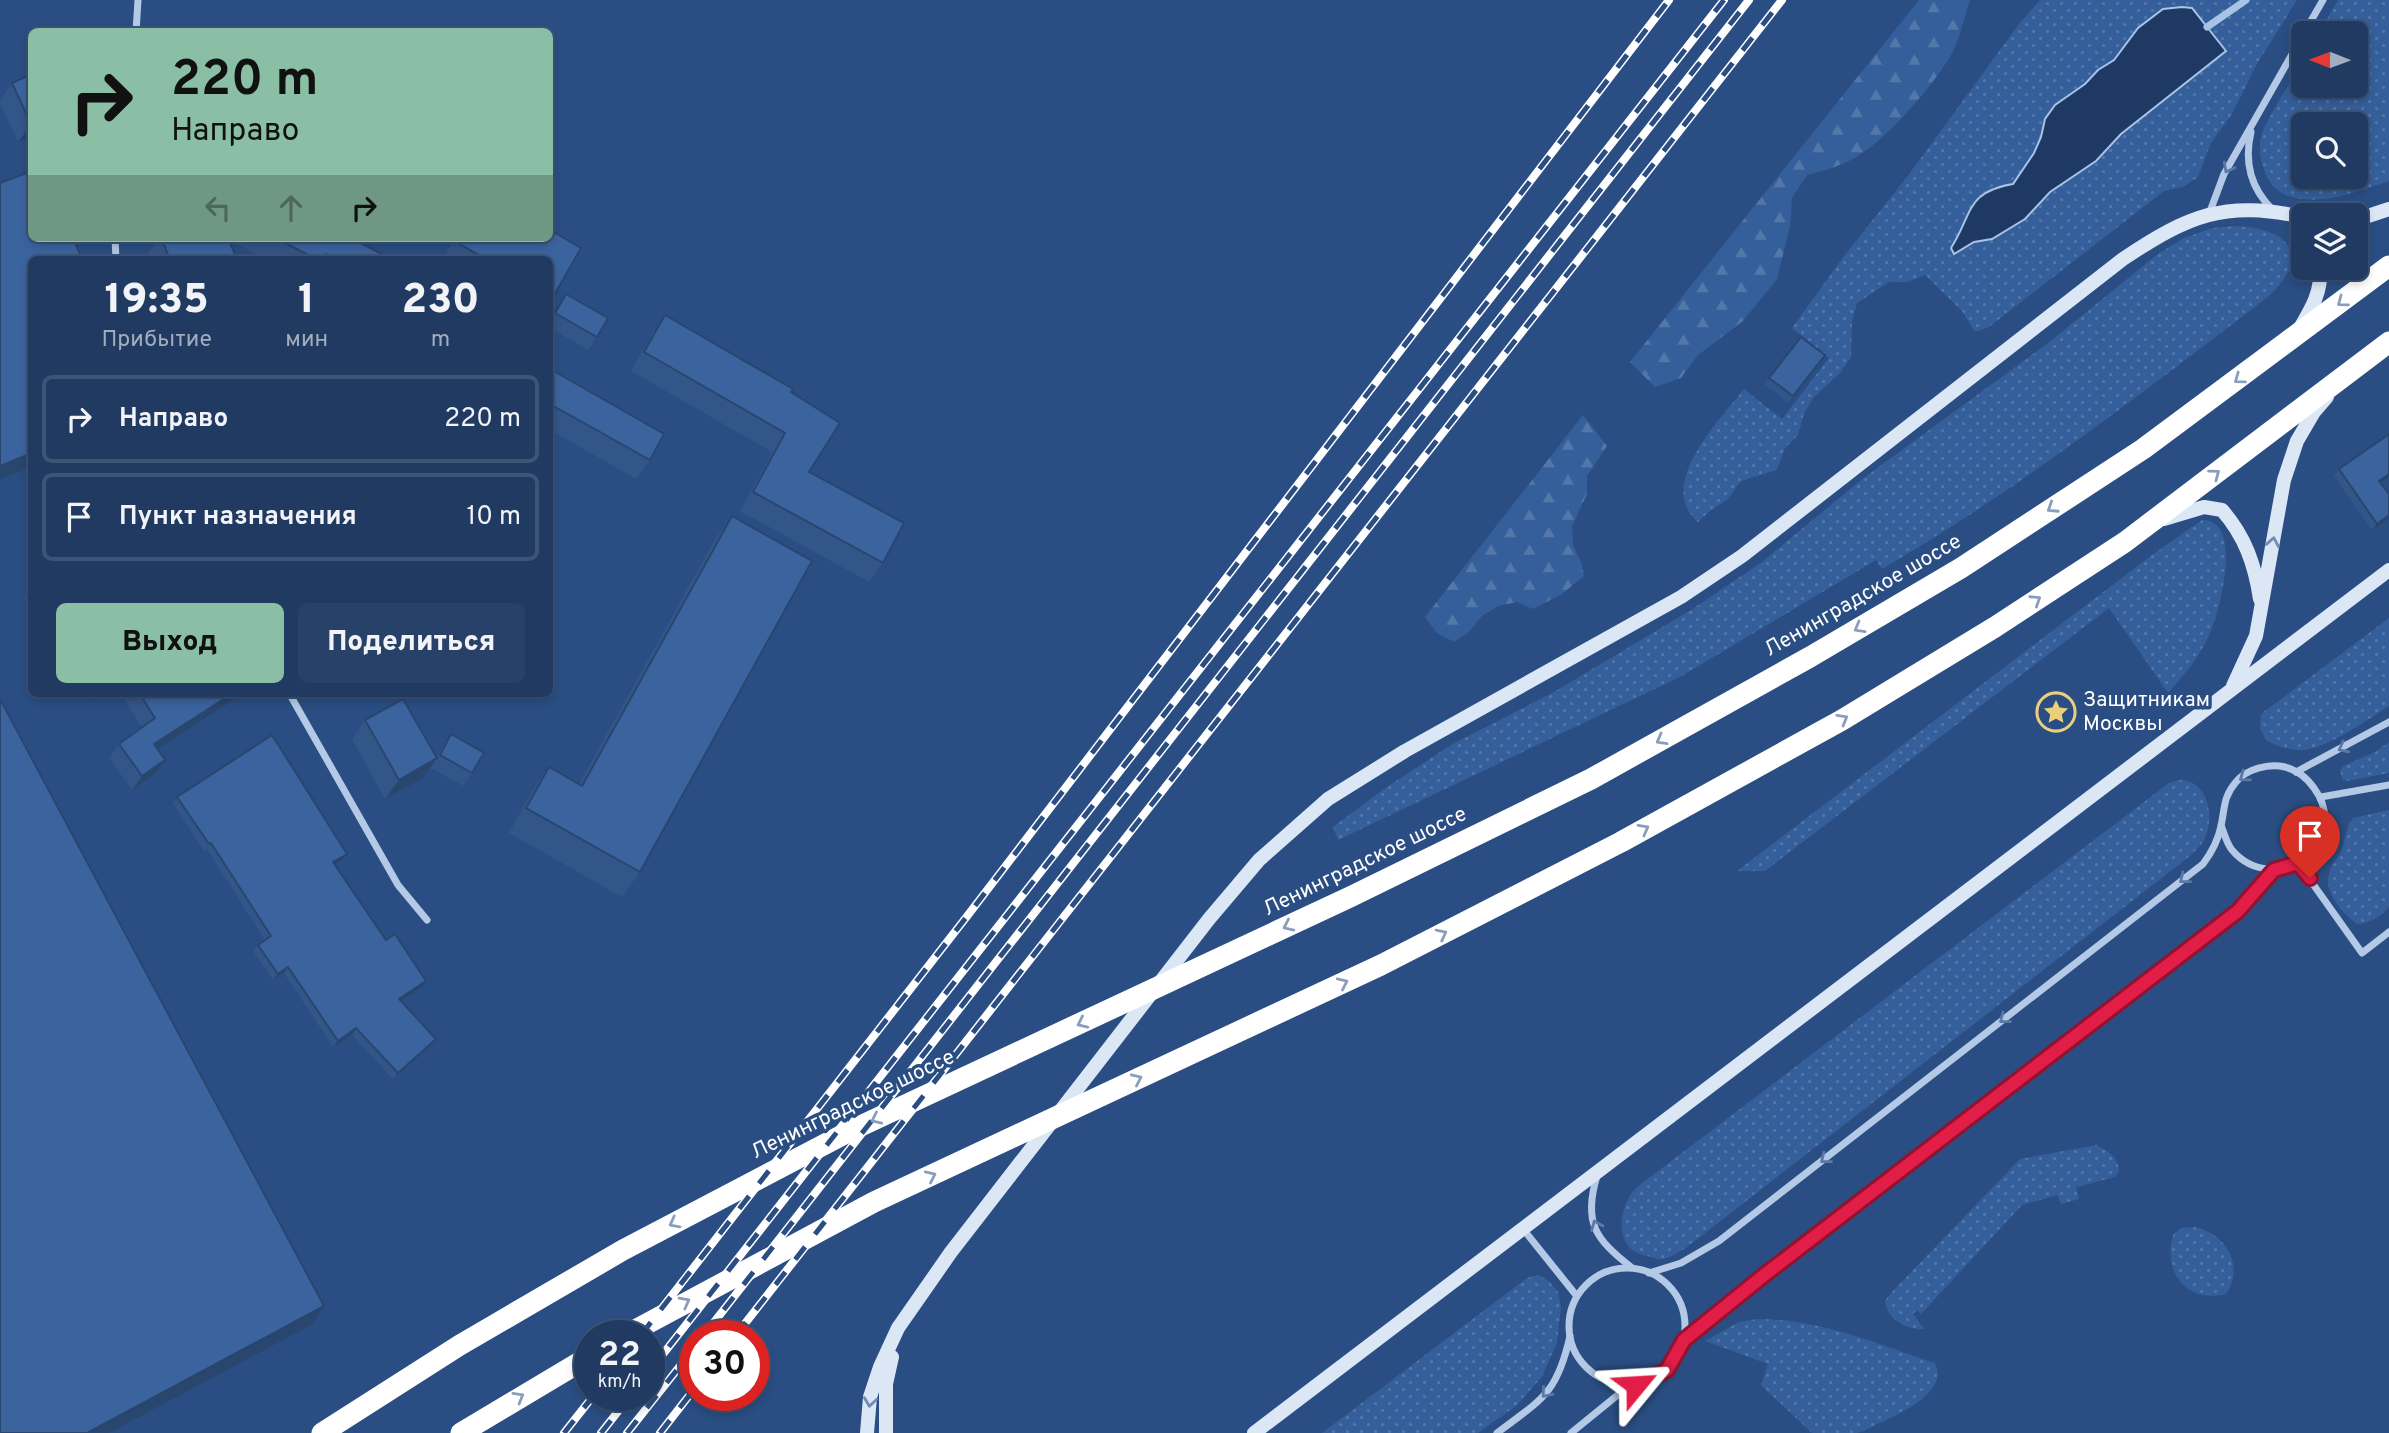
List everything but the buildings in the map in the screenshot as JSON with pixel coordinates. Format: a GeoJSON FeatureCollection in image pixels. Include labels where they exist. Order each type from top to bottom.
{"type":"FeatureCollection","features":[{"type":"Feature","properties":{"kind":"highway","name":"Ленинградское шоссе"},"geometry":{"type":"LineString","coordinates":[[322,1433],[460,1345],[612,1256],[804,1155],[864,1124],[1350,897],[1591,779],[1810,657],[1961,568],[2143,449],[2389,266]]}},
{"type":"Feature","properties":{"kind":"highway"},"geometry":{"type":"LineString","coordinates":[[654,1320],[874,1202],[1381,965],[1621,842],[1842,720],[1995,626],[2141,530],[2389,342]]}},
{"type":"Feature","properties":{"kind":"highway"},"geometry":{"type":"LineString","coordinates":[[461,1433],[574,1366]]}},
{"type":"Feature","properties":{"kind":"main road"},"geometry":{"type":"LineString","coordinates":[[867,1433],[870,1397],[898,1328],[951,1252],[1209,919],[1259,860],[1328,799],[1405,751],[1681,597],[1742,556],[2123,259],[2159,235],[2208,215],[2238,209],[2291,215]]}},
{"type":"Feature","properties":{"kind":"main road"},"geometry":{"type":"LineString","coordinates":[[2368,216],[2389,209]]}},
{"type":"Feature","properties":{"kind":"main road"},"geometry":{"type":"LineString","coordinates":[[2274,211],[2291,220]]}},
{"type":"Feature","properties":{"kind":"main road"},"geometry":{"type":"LineString","coordinates":[[2294,339],[2315,303],[2319,280]]}},
{"type":"Feature","properties":{"kind":"main road"},"geometry":{"type":"LineString","coordinates":[[2231,691],[2256,636],[2284,480],[2297,441],[2315,412],[2350,372]]}},
{"type":"Feature","properties":{"kind":"main road"},"geometry":{"type":"LineString","coordinates":[[2141,530],[2175,514],[2203,507],[2222,510],[2243,539],[2255,568],[2262,610]]}},
{"type":"Feature","properties":{"kind":"main road"},"geometry":{"type":"LineString","coordinates":[[1254,1433],[2389,570]]}},
{"type":"Feature","properties":{"kind":"main road"},"geometry":{"type":"LineString","coordinates":[[886,1433],[886,1384],[898,1328]]}},
{"type":"Feature","properties":{"kind":"street"},"geometry":{"type":"LineString","coordinates":[[136,28],[138,0]]}},
{"type":"Feature","properties":{"kind":"street"},"geometry":{"type":"LineString","coordinates":[[2311,21],[2323,0]]}},
{"type":"Feature","properties":{"kind":"street"},"geometry":{"type":"LineString","coordinates":[[2208,215],[2224,174],[2291,56]]}},
{"type":"Feature","properties":{"kind":"street"},"geometry":{"type":"LineString","coordinates":[[2252,124],[2247,150],[2250,175],[2259,196],[2274,211]]}},
{"type":"Feature","properties":{"kind":"street"},"geometry":{"type":"LineString","coordinates":[[291,697],[398,885],[427,920]]}},
{"type":"Feature","properties":{"kind":"street"},"geometry":{"type":"LineString","coordinates":[[2296,772],[2389,722]]}},
{"type":"Feature","properties":{"kind":"street"},"geometry":{"type":"LineString","coordinates":[[1649,1273],[1681,1263],[1719,1241],[2203,864],[2214,850],[2224,800],[2237,779],[2259,767],[2284,766],[2306,777],[2321,797],[2325,822],[2317,846],[2298,863],[2274,870],[2250,865],[2231,849],[2221,825]]}},
{"type":"Feature","properties":{"kind":"street"},"geometry":{"type":"LineString","coordinates":[[2321,797],[2389,785]]}},
{"type":"Feature","properties":{"kind":"street"},"geometry":{"type":"LineString","coordinates":[[2298,863],[2362,953],[2389,932]]}},
{"type":"Feature","properties":{"kind":"street"},"geometry":{"type":"LineString","coordinates":[[1684,1340],[1684,1308],[1665,1280],[1634,1266],[1601,1272],[1576,1295],[1567,1327],[1577,1359],[1603,1381],[1636,1385],[1667,1370],[1684,1340],[1813,1237],[2238,911],[2274,870]]}},
{"type":"Feature","properties":{"kind":"street"},"geometry":{"type":"LineString","coordinates":[[1599,1171],[1591,1195],[1591,1219],[1606,1247],[1630,1267]]}},
{"type":"Feature","properties":{"kind":"street"},"geometry":{"type":"LineString","coordinates":[[1523,1229],[1576,1295]]}},
{"type":"Feature","properties":{"kind":"street"},"geometry":{"type":"LineString","coordinates":[[1497,1433],[1545,1396],[1561,1372],[1570,1336]]}},
{"type":"Feature","properties":{"kind":"street"},"geometry":{"type":"LineString","coordinates":[[1572,1433],[1630,1384]]}},
{"type":"Feature","properties":{"kind":"green space"},"geometry":{"type":"Polygon","coordinates":[[[1919,0],[1970,0],[1955,47],[1938,75],[1898,122],[1870,148],[1846,162],[1807,175],[1792,198],[1790,226],[1777,279],[1743,321],[1698,355],[1681,378],[1655,387],[1630,362],[1919,0]]]}},
{"type":"Feature","properties":{"kind":"green space"},"geometry":{"type":"Polygon","coordinates":[[[2040,0],[2297,0],[2257,64],[2232,114],[2211,143],[2198,177],[2183,187],[2164,191],[1989,327],[1975,332],[1962,311],[1925,275],[1908,282],[1889,282],[1857,303],[1852,321],[1851,357],[1840,373],[1813,398],[1804,414],[1798,435],[1785,448],[1777,470],[1741,481],[1727,500],[1698,522],[1687,507],[1684,490],[1687,472],[1707,435],[1744,389],[1782,419],[1829,358],[1792,328],[2019,24],[2040,0]],[[2192,8],[2138,28],[2114,60],[2098,70],[2085,84],[2069,93],[2045,119],[2034,153],[2013,184],[1993,187],[1951,248],[1954,253],[1974,242],[1992,239],[2025,219],[2050,192],[2096,161],[2121,134],[2226,51],[2192,8]]]}},
{"type":"Feature","properties":{"kind":"green space"},"geometry":{"type":"Polygon","coordinates":[[[2338,0],[2389,0],[2389,181],[2368,188],[2368,112],[2291,112],[2291,189],[2364,189],[2340,196],[2305,199],[2289,196],[2276,188],[2264,170],[2260,143],[2263,131],[2291,81],[2291,98],[2368,98],[2368,21],[2326,21],[2338,0]]]}},
{"type":"Feature","properties":{"kind":"green space"},"geometry":{"type":"Polygon","coordinates":[[[2212,228],[2253,228],[2281,238],[2291,254],[2290,268],[2282,282],[2268,297],[2031,473],[1933,539],[1882,569],[1876,560],[1680,677],[1338,840],[1333,827],[1384,789],[1451,745],[1554,692],[1691,610],[1762,562],[1861,480],[2048,343],[2158,254],[2184,238],[2212,228]]]}},
{"type":"Feature","properties":{"kind":"green space"},"geometry":{"type":"Polygon","coordinates":[[[1583,415],[1607,446],[1587,476],[1587,494],[1572,526],[1573,545],[1584,576],[1562,594],[1533,609],[1517,602],[1498,606],[1482,616],[1469,632],[1454,642],[1437,633],[1425,617],[1583,415]]]}},
{"type":"Feature","properties":{"kind":"green space"},"geometry":{"type":"Polygon","coordinates":[[[2202,520],[2215,524],[2222,534],[2226,550],[2223,588],[2214,623],[2201,651],[2168,693],[2109,608],[1765,871],[1737,871],[2152,555],[2202,520]]]}},
{"type":"Feature","properties":{"kind":"green space"},"geometry":{"type":"Polygon","coordinates":[[[2389,618],[2389,706],[2348,732],[2315,748],[2295,750],[2267,741],[2260,729],[2261,714],[2389,618]]]}},
{"type":"Feature","properties":{"kind":"green space"},"geometry":{"type":"Polygon","coordinates":[[[2389,742],[2389,773],[2343,780],[2340,771],[2343,766],[2375,752],[2389,742]]]}},
{"type":"Feature","properties":{"kind":"green space"},"geometry":{"type":"Polygon","coordinates":[[[2179,780],[2197,786],[2203,792],[2209,810],[2205,838],[2190,856],[1687,1247],[1665,1259],[1640,1254],[1630,1248],[1623,1234],[1622,1217],[1627,1200],[1637,1187],[2169,783],[2179,780]]]}},
{"type":"Feature","properties":{"kind":"green space"},"geometry":{"type":"Polygon","coordinates":[[[2389,810],[2389,907],[2375,919],[2357,924],[2340,909],[2332,895],[2329,874],[2341,852],[2353,818],[2389,810]]]}},
{"type":"Feature","properties":{"kind":"green space"},"geometry":{"type":"Polygon","coordinates":[[[2096,1145],[2117,1161],[2119,1171],[2115,1177],[2076,1187],[2079,1199],[2061,1204],[2057,1195],[2022,1205],[1921,1314],[1917,1310],[1913,1314],[1924,1329],[1905,1326],[1890,1314],[1885,1301],[1891,1293],[2020,1159],[2096,1145]]]}},
{"type":"Feature","properties":{"kind":"green space"},"geometry":{"type":"Polygon","coordinates":[[[2195,1227],[2216,1236],[2229,1253],[2234,1273],[2226,1294],[2199,1294],[2180,1282],[2174,1272],[2171,1247],[2174,1233],[2183,1228],[2195,1227]]]}},
{"type":"Feature","properties":{"kind":"green space"},"geometry":{"type":"Polygon","coordinates":[[[1538,1275],[1549,1281],[1558,1292],[1561,1307],[1557,1342],[1542,1377],[1516,1406],[1478,1433],[1322,1433],[1527,1278],[1538,1275]]]}},
{"type":"Feature","properties":{"kind":"green space"},"geometry":{"type":"Polygon","coordinates":[[[1758,1319],[1826,1328],[1935,1363],[1938,1373],[1935,1383],[1930,1392],[1911,1407],[1863,1431],[1812,1433],[1761,1385],[1768,1364],[1705,1341],[1739,1322],[1758,1319]]]}},
{"type":"Feature","properties":{"kind":"shaded area"},"geometry":{"type":"Polygon","coordinates":[[[2192,8],[2226,51],[2121,134],[2096,161],[2050,192],[2025,219],[1992,239],[1974,242],[1954,254],[1951,248],[1972,206],[1986,193],[2013,184],[2034,153],[2045,119],[2055,105],[2114,60],[2138,28],[2163,9],[2192,8]]]}},
{"type":"Feature","properties":{"kind":"waterway"},"geometry":{"type":"LineString","coordinates":[[2207,27],[2246,0]]}},
{"type":"Feature","properties":{"kind":"railway"},"geometry":{"type":"LineString","coordinates":[[653,1320],[968,915],[1669,0]]}},
{"type":"Feature","properties":{"kind":"railway"},"geometry":{"type":"LineString","coordinates":[[665,1352],[1724,0]]}},
{"type":"Feature","properties":{"kind":"railway"},"geometry":{"type":"LineString","coordinates":[[716,1320],[1749,0]]}},
{"type":"Feature","properties":{"kind":"railway"},"geometry":{"type":"LineString","coordinates":[[748,1320],[1782,0]]}},
{"type":"Feature","properties":{"kind":"railway"},"geometry":{"type":"LineString","coordinates":[[627,1433],[679,1367]]}},
{"type":"Feature","properties":{"kind":"railway"},"geometry":{"type":"LineString","coordinates":[[660,1433],[679,1409]]}},
{"type":"Feature","properties":{"kind":"railway"},"geometry":{"type":"LineString","coordinates":[[564,1433],[581,1411]]}},
{"type":"Feature","properties":{"kind":"railway"},"geometry":{"type":"LineString","coordinates":[[601,1433],[618,1411]]}},
{"type":"Feature","properties":{"kind":"place","name":"Защитникам Москвы"},"geometry":{"type":"Point","coordinates":[2056,712]}},
{"type":"Feature","properties":{"kind":"route"},"geometry":{"type":"LineString","coordinates":[[1636,1385],[1667,1370],[1684,1340],[1763,1276],[2238,911],[2274,870],[2298,863],[2310,878]]}}]}
